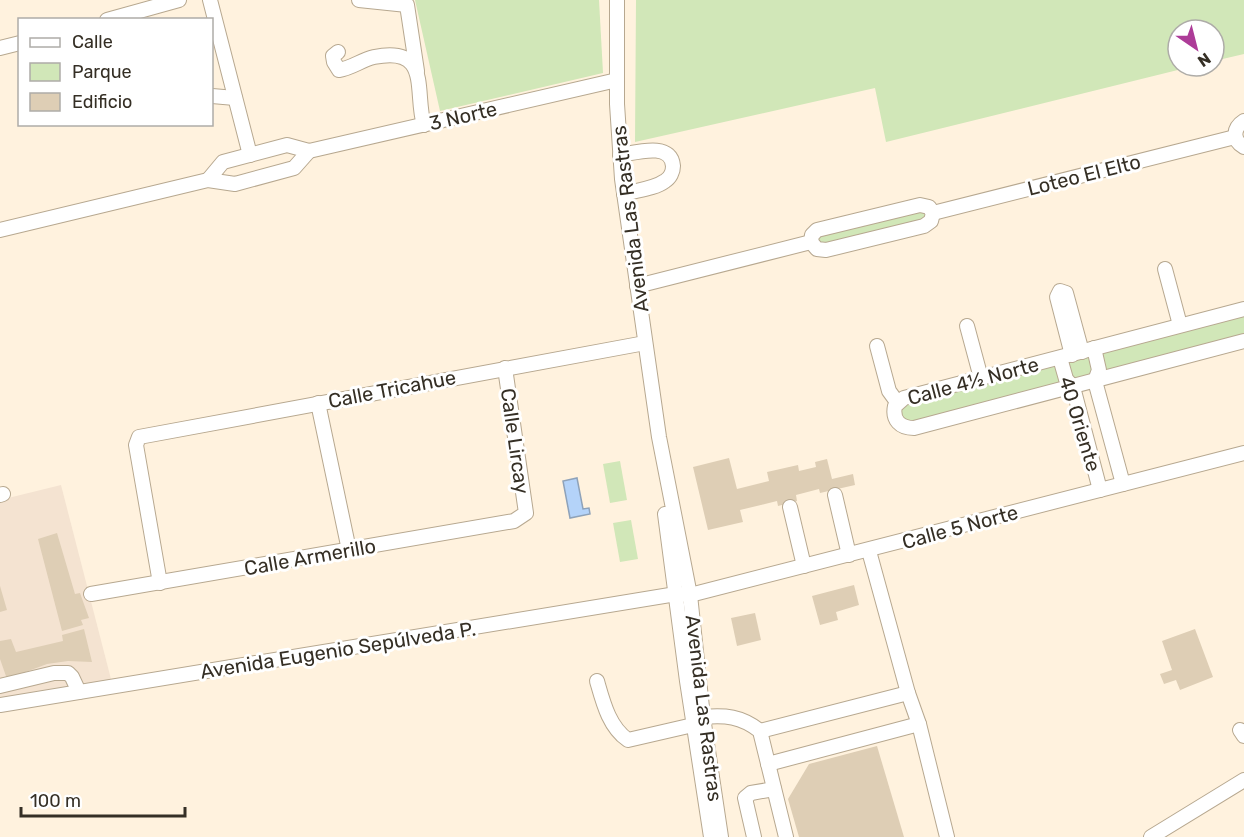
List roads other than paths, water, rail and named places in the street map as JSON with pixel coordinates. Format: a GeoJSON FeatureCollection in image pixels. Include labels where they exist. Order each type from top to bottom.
{"type":"FeatureCollection","features":[{"type":"Feature","properties":{"kind":"street"},"geometry":{"type":"LineString","coordinates":[[114,18],[179,0]]}},
{"type":"Feature","properties":{"kind":"street"},"geometry":{"type":"LineString","coordinates":[[210,0],[250,155]]}},
{"type":"Feature","properties":{"kind":"street"},"geometry":{"type":"LineString","coordinates":[[359,0],[407,5],[424,125]]}},
{"type":"Feature","properties":{"kind":"street","name":"Avenida Las Rastras"},"geometry":{"type":"LineString","coordinates":[[617,0],[617,80],[624,194],[683,595],[711,837]]}},
{"type":"Feature","properties":{"kind":"street"},"geometry":{"type":"LineString","coordinates":[[0,48],[18,44]]}},
{"type":"Feature","properties":{"kind":"street"},"geometry":{"type":"LineString","coordinates":[[338,52],[333,56],[339,70],[349,68],[362,60],[398,56],[409,62],[417,73]]}},
{"type":"Feature","properties":{"kind":"street","name":"3 Norte"},"geometry":{"type":"LineString","coordinates":[[208,180],[223,162],[286,145],[309,151],[617,80]]}},
{"type":"Feature","properties":{"kind":"street"},"geometry":{"type":"LineString","coordinates":[[213,96],[235,98]]}},
{"type":"Feature","properties":{"kind":"street","name":"Loteo El Elto"},"geometry":{"type":"LineString","coordinates":[[933,213],[1240,142],[1236,128],[1244,121]]}},
{"type":"Feature","properties":{"kind":"street"},"geometry":{"type":"LineString","coordinates":[[620,155],[656,150],[666,153],[673,166],[672,174],[666,181],[624,194]]}},
{"type":"Feature","properties":{"kind":"street","name":"3 Norte"},"geometry":{"type":"LineString","coordinates":[[0,229],[208,180],[235,184],[294,168],[309,151]]}},
{"type":"Feature","properties":{"kind":"street","name":"Loteo El Elto"},"geometry":{"type":"LineString","coordinates":[[920,205],[929,207],[933,213],[930,224],[826,250],[817,249],[811,242],[812,235],[818,230],[920,205]]}},
{"type":"Feature","properties":{"kind":"street","name":"Loteo El Elto"},"geometry":{"type":"LineString","coordinates":[[637,286],[811,242]]}},
{"type":"Feature","properties":{"kind":"street"},"geometry":{"type":"LineString","coordinates":[[1165,269],[1180,325]]}},
{"type":"Feature","properties":{"kind":"street","name":"Calle 4½ Norte"},"geometry":{"type":"LineString","coordinates":[[1244,309],[904,398],[897,402],[893,410],[896,420],[903,426],[914,428],[1244,341]]}},
{"type":"Feature","properties":{"kind":"street"},"geometry":{"type":"LineString","coordinates":[[968,326],[981,378]]}},
{"type":"Feature","properties":{"kind":"street","name":"Calle Tricahue"},"geometry":{"type":"LineString","coordinates":[[159,583],[136,445],[139,436],[645,343]]}},
{"type":"Feature","properties":{"kind":"street"},"geometry":{"type":"LineString","coordinates":[[877,346],[887,387],[897,402]]}},
{"type":"Feature","properties":{"kind":"street","name":"40 Oriente"},"geometry":{"type":"LineString","coordinates":[[1100,490],[1073,387],[1066,379],[1077,353],[1099,370],[1095,381],[1123,484]]}},
{"type":"Feature","properties":{"kind":"street","name":"Calle Lircay"},"geometry":{"type":"LineString","coordinates":[[505,369],[526,513]]}},
{"type":"Feature","properties":{"kind":"street"},"geometry":{"type":"LineString","coordinates":[[318,403],[348,550]]}},
{"type":"Feature","properties":{"kind":"street","name":"Calle 5 Norte"},"geometry":{"type":"LineString","coordinates":[[683,595],[869,550],[1244,453]]}},
{"type":"Feature","properties":{"kind":"street"},"geometry":{"type":"LineString","coordinates":[[835,495],[849,555]]}},
{"type":"Feature","properties":{"kind":"street"},"geometry":{"type":"LineString","coordinates":[[790,507],[804,566]]}},
{"type":"Feature","properties":{"kind":"street","name":"Calle Armerillo"},"geometry":{"type":"LineString","coordinates":[[91,594],[514,521],[526,513]]}},
{"type":"Feature","properties":{"kind":"street"},"geometry":{"type":"LineString","coordinates":[[869,550],[908,693],[920,724],[947,837]]}},
{"type":"Feature","properties":{"kind":"street","name":"Avenida Eugenio Sepúlveda P."},"geometry":{"type":"LineString","coordinates":[[0,705],[683,595]]}},
{"type":"Feature","properties":{"kind":"street"},"geometry":{"type":"LineString","coordinates":[[0,686],[62,672],[72,677],[78,692]]}},
{"type":"Feature","properties":{"kind":"street"},"geometry":{"type":"LineString","coordinates":[[597,681],[602,700],[617,733],[628,740],[726,715],[752,725],[760,731],[786,837]]}},
{"type":"Feature","properties":{"kind":"street"},"geometry":{"type":"LineString","coordinates":[[760,731],[908,693]]}},
{"type":"Feature","properties":{"kind":"street","name":"Avenida Las Rastras"},"geometry":{"type":"LineString","coordinates":[[698,721],[721,837]]}},
{"type":"Feature","properties":{"kind":"street"},"geometry":{"type":"LineString","coordinates":[[768,764],[920,724]]}},
{"type":"Feature","properties":{"kind":"street"},"geometry":{"type":"LineString","coordinates":[[1151,837],[1167,833],[1244,780]]}},
{"type":"Feature","properties":{"kind":"street"},"geometry":{"type":"LineString","coordinates":[[754,837],[746,798],[751,793],[774,789]]}},
{"type":"Feature","properties":{"kind":"water"},"geometry":{"type":"Polygon","coordinates":[[[577,478],[583,509],[589,508],[590,514],[570,518],[563,481],[577,478]]]}}]}
